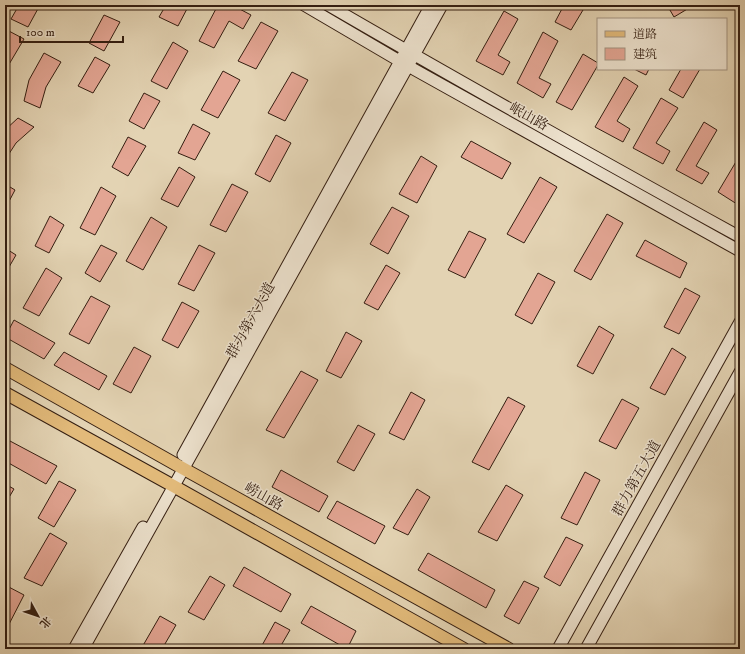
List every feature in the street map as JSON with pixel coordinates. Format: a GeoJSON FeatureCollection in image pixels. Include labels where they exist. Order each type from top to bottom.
{"type":"FeatureCollection","features":[{"type":"Feature","properties":{"kind":"main road","name":"岷山路"},"geometry":{"type":"LineString","coordinates":[[304,5],[566,141],[740,237]]}},
{"type":"Feature","properties":{"kind":"main road","name":"岷山路"},"geometry":{"type":"LineString","coordinates":[[328,5],[407,58],[740,251]]}},
{"type":"Feature","properties":{"kind":"main road","name":"群力第六大道"},"geometry":{"type":"LineString","coordinates":[[407,58],[431,5]]}},
{"type":"Feature","properties":{"kind":"main road","name":"群力第六大道"},"geometry":{"type":"LineString","coordinates":[[83,649],[171,485],[407,58],[442,5]]}},
{"type":"Feature","properties":{"kind":"main road","name":"群力第五大道"},"geometry":{"type":"LineString","coordinates":[[558,649],[740,322]]}},
{"type":"Feature","properties":{"kind":"main road","name":"崂山路"},"geometry":{"type":"LineString","coordinates":[[5,368],[509,649]]}},
{"type":"Feature","properties":{"kind":"main road"},"geometry":{"type":"LineString","coordinates":[[586,649],[740,372]]}},
{"type":"Feature","properties":{"kind":"main road"},"geometry":{"type":"LineString","coordinates":[[5,393],[464,649]]}},
{"type":"Feature","properties":{"kind":"main road","name":"群力第六大道"},"geometry":{"type":"LineString","coordinates":[[74,649],[171,485]]}},
{"type":"Feature","properties":{"kind":"building"},"geometry":{"type":"Polygon","coordinates":[[[19,5],[40,5],[28,27],[11,19],[19,5]]]}},
{"type":"Feature","properties":{"kind":"building"},"geometry":{"type":"Polygon","coordinates":[[[166,5],[189,5],[178,26],[159,17],[166,5]]]}},
{"type":"Feature","properties":{"kind":"building"},"geometry":{"type":"Polygon","coordinates":[[[218,5],[232,5],[251,15],[243,29],[229,21],[214,48],[199,41],[218,5]]]}},
{"type":"Feature","properties":{"kind":"building"},"geometry":{"type":"Polygon","coordinates":[[[564,5],[586,5],[571,30],[555,22],[564,5]]]}},
{"type":"Feature","properties":{"kind":"building"},"geometry":{"type":"Polygon","coordinates":[[[667,5],[694,5],[674,17],[667,5]]]}},
{"type":"Feature","properties":{"kind":"building"},"geometry":{"type":"Polygon","coordinates":[[[504,11],[518,19],[498,55],[510,62],[503,75],[476,61],[504,11]]]}},
{"type":"Feature","properties":{"kind":"building"},"geometry":{"type":"Polygon","coordinates":[[[104,15],[120,22],[104,51],[89,43],[104,15]]]}},
{"type":"Feature","properties":{"kind":"building"},"geometry":{"type":"Polygon","coordinates":[[[261,22],[278,31],[256,69],[238,61],[261,22]]]}},
{"type":"Feature","properties":{"kind":"building"},"geometry":{"type":"Polygon","coordinates":[[[7,30],[24,39],[8,66],[5,76],[5,34],[7,30]]]}},
{"type":"Feature","properties":{"kind":"building"},"geometry":{"type":"Polygon","coordinates":[[[543,32],[558,41],[539,78],[551,84],[543,98],[517,83],[543,32]]]}},
{"type":"Feature","properties":{"kind":"building"},"geometry":{"type":"Polygon","coordinates":[[[173,42],[188,51],[167,89],[151,81],[173,42]]]}},
{"type":"Feature","properties":{"kind":"building"},"geometry":{"type":"Polygon","coordinates":[[[44,53],[61,62],[46,87],[40,108],[24,101],[29,80],[44,53]]]}},
{"type":"Feature","properties":{"kind":"building"},"geometry":{"type":"Polygon","coordinates":[[[583,54],[597,62],[597,67],[572,110],[556,102],[583,54]]]}},
{"type":"Feature","properties":{"kind":"building"},"geometry":{"type":"Polygon","coordinates":[[[95,57],[110,65],[93,93],[78,86],[95,57]]]}},
{"type":"Feature","properties":{"kind":"building"},"geometry":{"type":"Polygon","coordinates":[[[636,70],[648,70],[646,75],[636,70]]]}},
{"type":"Feature","properties":{"kind":"building"},"geometry":{"type":"Polygon","coordinates":[[[680,70],[699,70],[683,98],[669,90],[680,70]]]}},
{"type":"Feature","properties":{"kind":"building"},"geometry":{"type":"Polygon","coordinates":[[[223,71],[240,80],[218,118],[201,110],[223,71]]]}},
{"type":"Feature","properties":{"kind":"building"},"geometry":{"type":"Polygon","coordinates":[[[292,72],[308,80],[285,121],[268,113],[292,72]]]}},
{"type":"Feature","properties":{"kind":"building"},"geometry":{"type":"Polygon","coordinates":[[[624,77],[638,86],[617,121],[630,129],[623,142],[595,127],[624,77]]]}},
{"type":"Feature","properties":{"kind":"building"},"geometry":{"type":"Polygon","coordinates":[[[144,93],[160,101],[144,129],[129,121],[144,93]]]}},
{"type":"Feature","properties":{"kind":"building"},"geometry":{"type":"Polygon","coordinates":[[[661,98],[678,108],[656,143],[670,151],[663,164],[633,148],[661,98]]]}},
{"type":"Feature","properties":{"kind":"building"},"geometry":{"type":"Polygon","coordinates":[[[18,118],[34,127],[16,143],[5,160],[5,130],[18,118]]]}},
{"type":"Feature","properties":{"kind":"building"},"geometry":{"type":"Polygon","coordinates":[[[704,122],[717,130],[696,166],[709,173],[702,184],[676,170],[704,122]]]}},
{"type":"Feature","properties":{"kind":"building"},"geometry":{"type":"Polygon","coordinates":[[[193,124],[210,133],[195,160],[178,153],[193,124]]]}},
{"type":"Feature","properties":{"kind":"building"},"geometry":{"type":"Polygon","coordinates":[[[276,135],[291,143],[270,182],[255,174],[276,135]]]}},
{"type":"Feature","properties":{"kind":"building"},"geometry":{"type":"Polygon","coordinates":[[[128,137],[146,146],[128,176],[112,167],[128,137]]]}},
{"type":"Feature","properties":{"kind":"building"},"geometry":{"type":"Polygon","coordinates":[[[471,141],[511,163],[502,179],[461,157],[471,141]]]}},
{"type":"Feature","properties":{"kind":"building"},"geometry":{"type":"Polygon","coordinates":[[[740,155],[740,179],[736,187],[740,189],[740,206],[718,192],[740,155]]]}},
{"type":"Feature","properties":{"kind":"building"},"geometry":{"type":"Polygon","coordinates":[[[421,156],[437,166],[417,203],[399,194],[421,156]]]}},
{"type":"Feature","properties":{"kind":"building"},"geometry":{"type":"Polygon","coordinates":[[[179,167],[195,177],[178,207],[161,199],[179,167]]]}},
{"type":"Feature","properties":{"kind":"building"},"geometry":{"type":"Polygon","coordinates":[[[540,177],[557,187],[524,243],[507,234],[540,177]]]}},
{"type":"Feature","properties":{"kind":"building"},"geometry":{"type":"Polygon","coordinates":[[[5,184],[15,190],[5,209],[5,184]]]}},
{"type":"Feature","properties":{"kind":"building"},"geometry":{"type":"Polygon","coordinates":[[[232,184],[248,192],[226,232],[210,225],[232,184]]]}},
{"type":"Feature","properties":{"kind":"building"},"geometry":{"type":"Polygon","coordinates":[[[101,187],[116,196],[95,235],[80,228],[101,187]]]}},
{"type":"Feature","properties":{"kind":"building"},"geometry":{"type":"Polygon","coordinates":[[[392,207],[409,216],[388,254],[370,244],[392,207]]]}},
{"type":"Feature","properties":{"kind":"building"},"geometry":{"type":"Polygon","coordinates":[[[607,214],[623,223],[591,280],[574,271],[607,214]]]}},
{"type":"Feature","properties":{"kind":"building"},"geometry":{"type":"Polygon","coordinates":[[[50,216],[64,225],[49,253],[35,246],[50,216]]]}},
{"type":"Feature","properties":{"kind":"building"},"geometry":{"type":"Polygon","coordinates":[[[151,217],[167,227],[143,270],[126,261],[151,217]]]}},
{"type":"Feature","properties":{"kind":"building"},"geometry":{"type":"Polygon","coordinates":[[[469,231],[486,239],[465,278],[448,270],[469,231]]]}},
{"type":"Feature","properties":{"kind":"building"},"geometry":{"type":"Polygon","coordinates":[[[645,240],[687,263],[680,278],[636,256],[645,240]]]}},
{"type":"Feature","properties":{"kind":"building"},"geometry":{"type":"Polygon","coordinates":[[[101,245],[117,253],[100,282],[85,273],[101,245]]]}},
{"type":"Feature","properties":{"kind":"building"},"geometry":{"type":"Polygon","coordinates":[[[199,245],[215,253],[194,291],[178,284],[199,245]]]}},
{"type":"Feature","properties":{"kind":"building"},"geometry":{"type":"Polygon","coordinates":[[[5,248],[16,255],[5,274],[5,248]]]}},
{"type":"Feature","properties":{"kind":"building"},"geometry":{"type":"Polygon","coordinates":[[[386,265],[400,273],[378,310],[364,303],[386,265]]]}},
{"type":"Feature","properties":{"kind":"building"},"geometry":{"type":"Polygon","coordinates":[[[46,268],[62,278],[39,316],[23,308],[46,268]]]}},
{"type":"Feature","properties":{"kind":"building"},"geometry":{"type":"Polygon","coordinates":[[[538,273],[555,282],[532,324],[515,315],[538,273]]]}},
{"type":"Feature","properties":{"kind":"building"},"geometry":{"type":"Polygon","coordinates":[[[685,288],[700,296],[679,334],[664,327],[685,288]]]}},
{"type":"Feature","properties":{"kind":"building"},"geometry":{"type":"Polygon","coordinates":[[[91,296],[110,306],[89,344],[69,334],[91,296]]]}},
{"type":"Feature","properties":{"kind":"building"},"geometry":{"type":"Polygon","coordinates":[[[182,302],[199,311],[178,348],[162,340],[182,302]]]}},
{"type":"Feature","properties":{"kind":"building"},"geometry":{"type":"Polygon","coordinates":[[[14,320],[55,343],[44,359],[5,337],[14,320]]]}},
{"type":"Feature","properties":{"kind":"building"},"geometry":{"type":"Polygon","coordinates":[[[599,326],[614,335],[593,374],[577,366],[599,326]]]}},
{"type":"Feature","properties":{"kind":"building"},"geometry":{"type":"Polygon","coordinates":[[[346,332],[362,341],[341,378],[326,371],[346,332]]]}},
{"type":"Feature","properties":{"kind":"building"},"geometry":{"type":"Polygon","coordinates":[[[134,347],[151,356],[131,393],[113,384],[134,347]]]}},
{"type":"Feature","properties":{"kind":"building"},"geometry":{"type":"Polygon","coordinates":[[[672,348],[686,357],[665,395],[650,388],[672,348]]]}},
{"type":"Feature","properties":{"kind":"building"},"geometry":{"type":"Polygon","coordinates":[[[64,352],[107,376],[99,390],[54,365],[64,352]]]}},
{"type":"Feature","properties":{"kind":"building"},"geometry":{"type":"Polygon","coordinates":[[[301,371],[318,380],[284,438],[266,430],[301,371]]]}},
{"type":"Feature","properties":{"kind":"building"},"geometry":{"type":"Polygon","coordinates":[[[411,392],[425,400],[404,440],[389,433],[411,392]]]}},
{"type":"Feature","properties":{"kind":"building"},"geometry":{"type":"Polygon","coordinates":[[[508,397],[525,406],[489,470],[472,462],[508,397]]]}},
{"type":"Feature","properties":{"kind":"building"},"geometry":{"type":"Polygon","coordinates":[[[622,399],[639,408],[616,449],[599,441],[622,399]]]}},
{"type":"Feature","properties":{"kind":"building"},"geometry":{"type":"Polygon","coordinates":[[[358,425],[375,434],[354,471],[337,462],[358,425]]]}},
{"type":"Feature","properties":{"kind":"building"},"geometry":{"type":"Polygon","coordinates":[[[10,441],[57,466],[46,484],[5,461],[5,448],[10,441]]]}},
{"type":"Feature","properties":{"kind":"building"},"geometry":{"type":"Polygon","coordinates":[[[281,470],[328,496],[319,512],[272,487],[281,470]]]}},
{"type":"Feature","properties":{"kind":"building"},"geometry":{"type":"Polygon","coordinates":[[[585,472],[600,480],[577,525],[561,518],[585,472]]]}},
{"type":"Feature","properties":{"kind":"building"},"geometry":{"type":"Polygon","coordinates":[[[59,481],[76,490],[54,527],[38,518],[59,481]]]}},
{"type":"Feature","properties":{"kind":"building"},"geometry":{"type":"Polygon","coordinates":[[[5,484],[14,489],[5,504],[5,484]]]}},
{"type":"Feature","properties":{"kind":"building"},"geometry":{"type":"Polygon","coordinates":[[[506,485],[523,495],[497,541],[478,532],[506,485]]]}},
{"type":"Feature","properties":{"kind":"building"},"geometry":{"type":"Polygon","coordinates":[[[417,489],[430,497],[408,535],[393,528],[417,489]]]}},
{"type":"Feature","properties":{"kind":"building"},"geometry":{"type":"Polygon","coordinates":[[[337,501],[385,526],[375,544],[327,518],[337,501]]]}},
{"type":"Feature","properties":{"kind":"building"},"geometry":{"type":"Polygon","coordinates":[[[50,533],[67,543],[42,586],[24,578],[50,533]]]}},
{"type":"Feature","properties":{"kind":"building"},"geometry":{"type":"Polygon","coordinates":[[[566,537],[583,545],[560,586],[544,577],[566,537]]]}},
{"type":"Feature","properties":{"kind":"building"},"geometry":{"type":"Polygon","coordinates":[[[428,553],[495,590],[486,608],[418,570],[428,553]]]}},
{"type":"Feature","properties":{"kind":"building"},"geometry":{"type":"Polygon","coordinates":[[[244,567],[291,594],[281,612],[233,586],[244,567]]]}},
{"type":"Feature","properties":{"kind":"building"},"geometry":{"type":"Polygon","coordinates":[[[210,576],[225,585],[204,620],[188,612],[210,576]]]}},
{"type":"Feature","properties":{"kind":"building"},"geometry":{"type":"Polygon","coordinates":[[[524,581],[539,588],[519,624],[504,616],[524,581]]]}},
{"type":"Feature","properties":{"kind":"building"},"geometry":{"type":"Polygon","coordinates":[[[5,585],[24,595],[5,632],[5,585]]]}},
{"type":"Feature","properties":{"kind":"building"},"geometry":{"type":"Polygon","coordinates":[[[311,606],[356,631],[347,649],[301,623],[311,606]]]}},
{"type":"Feature","properties":{"kind":"building"},"geometry":{"type":"Polygon","coordinates":[[[160,616],[176,625],[162,649],[141,649],[160,616]]]}},
{"type":"Feature","properties":{"kind":"building"},"geometry":{"type":"Polygon","coordinates":[[[275,622],[290,630],[279,649],[260,649],[275,622]]]}}]}
